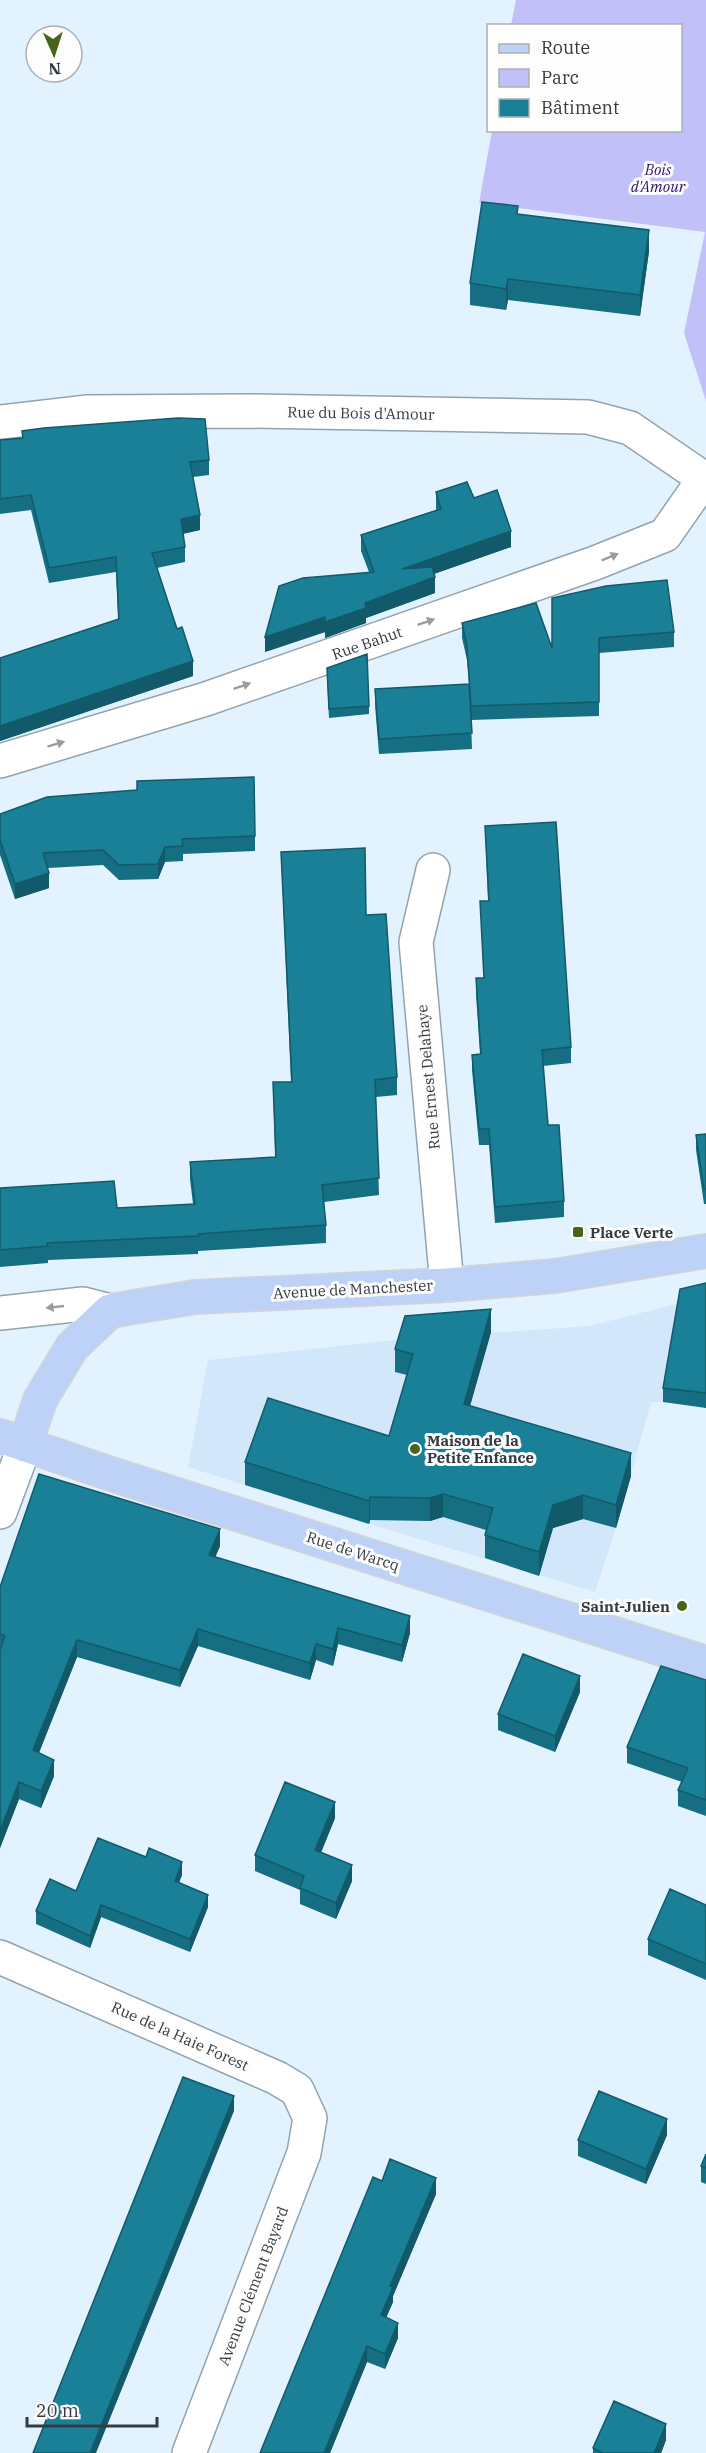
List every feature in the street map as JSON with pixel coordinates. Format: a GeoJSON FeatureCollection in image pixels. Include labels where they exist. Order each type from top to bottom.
{"type":"FeatureCollection","features":[{"type":"Feature","properties":{"kind":"main road","name":"Avenue de Manchester"},"geometry":{"type":"LineString","coordinates":[[110,1311],[195,1297],[447,1285],[555,1276],[706,1251]]}},
{"type":"Feature","properties":{"kind":"main road"},"geometry":{"type":"LineString","coordinates":[[13,1441],[72,1347],[110,1311]]}},
{"type":"Feature","properties":{"kind":"main road","name":"Rue de Warcq"},"geometry":{"type":"LineString","coordinates":[[13,1441],[706,1663]]}},
{"type":"Feature","properties":{"kind":"street","name":"Rue du Bois d'Amour"},"geometry":{"type":"LineString","coordinates":[[0,422],[88,412],[249,411],[588,417],[630,428],[705,480]]}},
{"type":"Feature","properties":{"kind":"street","name":"Rue Bahut"},"geometry":{"type":"LineString","coordinates":[[0,761],[206,699],[595,563],[665,535],[705,480]]}},
{"type":"Feature","properties":{"kind":"street","name":"Rue Ernest Delahaye"},"geometry":{"type":"LineString","coordinates":[[432,870],[416,942],[447,1285]]}},
{"type":"Feature","properties":{"kind":"street","name":"Avenue de Manchester"},"geometry":{"type":"LineString","coordinates":[[0,1313],[82,1304],[110,1311]]}},
{"type":"Feature","properties":{"kind":"street"},"geometry":{"type":"LineString","coordinates":[[0,1512],[13,1441]]}},
{"type":"Feature","properties":{"kind":"street","name":"Rue de la Haie Forest"},"geometry":{"type":"LineString","coordinates":[[0,1957],[277,2078],[297,2090],[310,2118],[304,2153]]}},
{"type":"Feature","properties":{"kind":"street","name":"Avenue Clément Bayard"},"geometry":{"type":"LineString","coordinates":[[189,2453],[304,2153]]}},
{"type":"Feature","properties":{"kind":"shaded area","name":"Maison de la Petite Enfance"},"geometry":{"type":"Polygon","coordinates":[[[680,1303],[663,1402],[651,1402],[616,1528],[595,1592],[188,1467],[208,1360],[405,1339],[589,1326],[680,1303]]]}},
{"type":"Feature","properties":{"kind":"green space","name":"Bois d'Amour"},"geometry":{"type":"Polygon","coordinates":[[[516,0],[706,0],[706,401],[684,333],[705,232],[479,203],[492,132],[682,132],[682,24],[511,24],[516,0]]]}},
{"type":"Feature","properties":{"kind":"building"},"geometry":{"type":"Polygon","coordinates":[[[482,202],[518,206],[517,214],[649,230],[640,295],[508,279],[506,289],[470,283],[482,202]]]}},
{"type":"Feature","properties":{"kind":"building"},"geometry":{"type":"Polygon","coordinates":[[[178,418],[205,419],[209,460],[190,462],[200,515],[181,519],[185,547],[152,553],[177,629],[182,627],[193,661],[0,726],[0,658],[119,619],[116,557],[49,568],[31,495],[0,499],[0,440],[23,438],[22,431],[44,428],[178,418]]]}},
{"type":"Feature","properties":{"kind":"building"},"geometry":{"type":"Polygon","coordinates":[[[467,482],[474,498],[497,490],[511,531],[402,569],[432,567],[435,577],[365,603],[366,608],[325,622],[325,617],[265,637],[279,586],[303,578],[374,572],[361,535],[441,509],[436,492],[467,482]]]}},
{"type":"Feature","properties":{"kind":"building"},"geometry":{"type":"Polygon","coordinates":[[[667,580],[674,632],[599,638],[599,702],[471,706],[467,646],[462,623],[536,603],[552,648],[552,598],[606,586],[667,580]]]}},
{"type":"Feature","properties":{"kind":"building"},"geometry":{"type":"Polygon","coordinates":[[[367,654],[369,706],[329,709],[327,668],[367,654]]]}},
{"type":"Feature","properties":{"kind":"building"},"geometry":{"type":"Polygon","coordinates":[[[469,684],[472,733],[379,739],[375,689],[469,684]]]}},
{"type":"Feature","properties":{"kind":"building"},"geometry":{"type":"Polygon","coordinates":[[[254,777],[255,836],[182,839],[183,846],[165,847],[158,864],[119,865],[103,850],[43,853],[49,873],[15,884],[0,840],[0,814],[47,797],[137,790],[137,781],[254,777]]]}},
{"type":"Feature","properties":{"kind":"building"},"geometry":{"type":"Polygon","coordinates":[[[556,822],[571,1047],[542,1050],[548,1125],[559,1125],[564,1201],[495,1207],[489,1129],[479,1129],[472,1055],[481,1054],[476,978],[484,978],[480,901],[489,901],[485,826],[556,822]]]}},
{"type":"Feature","properties":{"kind":"building"},"geometry":{"type":"Polygon","coordinates":[[[365,848],[366,915],[386,914],[397,1077],[375,1080],[379,1178],[322,1185],[326,1225],[198,1234],[198,1236],[47,1243],[48,1246],[0,1250],[0,1188],[114,1181],[117,1208],[195,1204],[190,1162],[276,1157],[273,1082],[292,1082],[281,852],[365,848]]]}},
{"type":"Feature","properties":{"kind":"building"},"geometry":{"type":"Polygon","coordinates":[[[706,1134],[706,1189],[704,1189],[696,1135],[706,1134]]]}},
{"type":"Feature","properties":{"kind":"building"},"geometry":{"type":"Polygon","coordinates":[[[706,1283],[706,1393],[663,1388],[680,1289],[706,1283]]]}},
{"type":"Feature","properties":{"kind":"building"},"geometry":{"type":"Polygon","coordinates":[[[491,1309],[464,1404],[631,1453],[616,1505],[583,1495],[553,1505],[539,1552],[485,1535],[493,1508],[443,1494],[430,1498],[370,1497],[369,1501],[245,1462],[268,1398],[389,1436],[413,1354],[395,1349],[405,1316],[491,1309]]]}},
{"type":"Feature","properties":{"kind":"building"},"geometry":{"type":"Polygon","coordinates":[[[39,1474],[220,1529],[209,1555],[410,1616],[402,1645],[338,1628],[333,1649],[316,1644],[310,1663],[198,1629],[180,1670],[77,1640],[33,1750],[54,1760],[41,1791],[19,1782],[0,1831],[0,1650],[5,1636],[0,1634],[0,1587],[39,1474]]]}},
{"type":"Feature","properties":{"kind":"building"},"geometry":{"type":"Polygon","coordinates":[[[523,1654],[580,1676],[555,1736],[498,1714],[523,1654]]]}},
{"type":"Feature","properties":{"kind":"building"},"geometry":{"type":"Polygon","coordinates":[[[661,1666],[706,1680],[706,1800],[678,1790],[688,1768],[627,1747],[661,1666]]]}},
{"type":"Feature","properties":{"kind":"building"},"geometry":{"type":"Polygon","coordinates":[[[285,1782],[335,1802],[315,1850],[352,1865],[336,1903],[300,1888],[304,1876],[255,1855],[285,1782]]]}},
{"type":"Feature","properties":{"kind":"building"},"geometry":{"type":"Polygon","coordinates":[[[98,1838],[146,1857],[149,1848],[182,1862],[175,1881],[208,1895],[190,1939],[101,1905],[90,1936],[36,1911],[50,1879],[76,1891],[98,1838]]]}},
{"type":"Feature","properties":{"kind":"building"},"geometry":{"type":"Polygon","coordinates":[[[670,1889],[706,1905],[706,1964],[648,1939],[670,1889]]]}},
{"type":"Feature","properties":{"kind":"building"},"geometry":{"type":"Polygon","coordinates":[[[183,2077],[234,2096],[90,2453],[33,2453],[183,2077]]]}},
{"type":"Feature","properties":{"kind":"building"},"geometry":{"type":"Polygon","coordinates":[[[599,2091],[667,2119],[646,2169],[578,2140],[599,2091]]]}},
{"type":"Feature","properties":{"kind":"building"},"geometry":{"type":"Polygon","coordinates":[[[706,2154],[706,2168],[701,2166],[706,2154]]]}},
{"type":"Feature","properties":{"kind":"building"},"geometry":{"type":"Polygon","coordinates":[[[390,2159],[436,2178],[390,2286],[393,2287],[381,2315],[398,2323],[385,2354],[367,2346],[324,2453],[260,2453],[373,2177],[382,2181],[390,2159]]]}},
{"type":"Feature","properties":{"kind":"building"},"geometry":{"type":"Polygon","coordinates":[[[614,2401],[666,2424],[654,2453],[603,2453],[593,2448],[614,2401]]]}},
{"type":"Feature","properties":{"kind":"place","name":"Place Verte"},"geometry":{"type":"Point","coordinates":[578,1232]}},
{"type":"Feature","properties":{"kind":"place","name":"Maison de la Petite Enfance"},"geometry":{"type":"Point","coordinates":[415,1449]}},
{"type":"Feature","properties":{"kind":"place","name":"Saint-Julien"},"geometry":{"type":"Point","coordinates":[682,1606]}}]}
